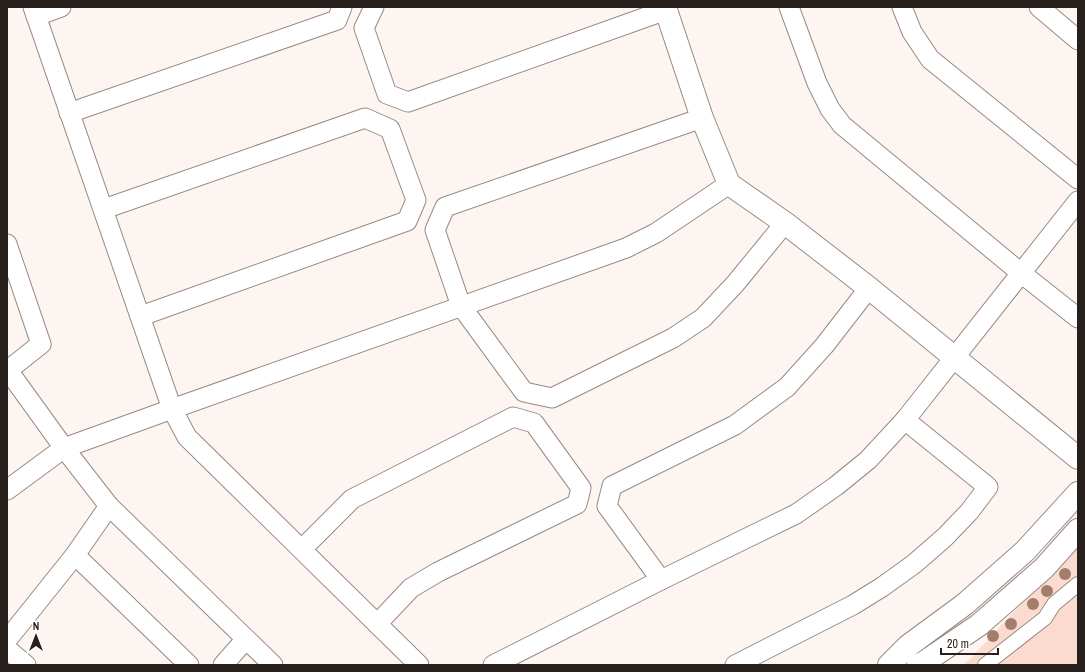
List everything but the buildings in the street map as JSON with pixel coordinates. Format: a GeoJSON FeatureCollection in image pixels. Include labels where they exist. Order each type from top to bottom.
{"type":"FeatureCollection","features":[{"type":"Feature","properties":{"kind":"street"},"geometry":{"type":"LineString","coordinates":[[61,7],[34,11],[172,408],[186,437],[419,665]]}},
{"type":"Feature","properties":{"kind":"street"},"geometry":{"type":"LineString","coordinates":[[69,113],[337,20],[342,7]]}},
{"type":"Feature","properties":{"kind":"street"},"geometry":{"type":"LineString","coordinates":[[374,7],[364,28],[387,94],[408,102],[666,8],[702,118],[729,184],[785,223],[869,288],[1078,458]]}},
{"type":"Feature","properties":{"kind":"street"},"geometry":{"type":"LineString","coordinates":[[790,7],[817,83],[830,109],[842,125],[1021,273],[1078,318]]}},
{"type":"Feature","properties":{"kind":"street"},"geometry":{"type":"LineString","coordinates":[[902,7],[912,32],[930,59],[1078,179]]}},
{"type":"Feature","properties":{"kind":"street"},"geometry":{"type":"LineString","coordinates":[[1039,7],[1078,40]]}},
{"type":"Feature","properties":{"kind":"street"},"geometry":{"type":"LineString","coordinates":[[104,210],[365,118],[390,129],[416,200],[407,221],[141,316]]}},
{"type":"Feature","properties":{"kind":"street"},"geometry":{"type":"LineString","coordinates":[[702,118],[445,207],[435,230],[462,306],[524,392],[552,398],[673,338],[703,318],[735,284],[785,223]]}},
{"type":"Feature","properties":{"kind":"street"},"geometry":{"type":"LineString","coordinates":[[7,490],[64,448],[172,408],[626,248],[656,233],[729,184]]}},
{"type":"Feature","properties":{"kind":"street"},"geometry":{"type":"LineString","coordinates":[[493,665],[796,514],[836,486],[868,460],[905,420],[1078,201]]}},
{"type":"Feature","properties":{"kind":"street"},"geometry":{"type":"LineString","coordinates":[[7,244],[41,344],[7,370],[109,506],[273,665]]}},
{"type":"Feature","properties":{"kind":"street"},"geometry":{"type":"LineString","coordinates":[[661,580],[607,506],[612,486],[735,425],[787,387],[824,346],[869,288]]}},
{"type":"Feature","properties":{"kind":"street"},"geometry":{"type":"LineString","coordinates":[[302,549],[352,499],[513,417],[534,423],[581,488],[577,504],[438,572],[412,588],[377,624]]}},
{"type":"Feature","properties":{"kind":"street"},"geometry":{"type":"LineString","coordinates":[[735,665],[853,605],[882,587],[914,564],[945,537],[969,512],[988,487],[905,420]]}},
{"type":"Feature","properties":{"kind":"street"},"geometry":{"type":"LineString","coordinates":[[889,665],[908,646],[965,604],[1025,551],[1078,493]]}},
{"type":"Feature","properties":{"kind":"street"},"geometry":{"type":"LineString","coordinates":[[7,640],[76,554],[109,506]]}},
{"type":"Feature","properties":{"kind":"street"},"geometry":{"type":"LineString","coordinates":[[918,665],[979,625],[1044,568],[1078,530]]}},
{"type":"Feature","properties":{"kind":"street"},"geometry":{"type":"LineString","coordinates":[[76,554],[189,665]]}},
{"type":"Feature","properties":{"kind":"street"},"geometry":{"type":"LineString","coordinates":[[985,665],[1045,618],[1054,604],[1078,584]]}},
{"type":"Feature","properties":{"kind":"street"},"geometry":{"type":"LineString","coordinates":[[223,665],[246,639]]}},
{"type":"Feature","properties":{"kind":"street"},"geometry":{"type":"LineString","coordinates":[[7,650],[26,665]]}},
{"type":"Feature","properties":{"kind":"shaded area"},"geometry":{"type":"Polygon","coordinates":[[[1078,543],[1078,665],[962,665],[969,660],[1078,543]]]}}]}
